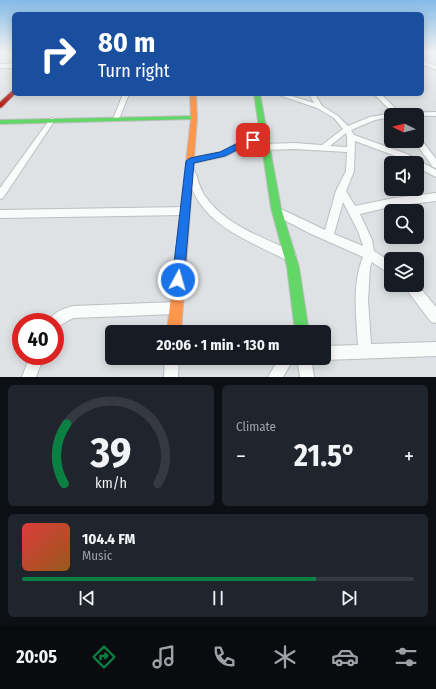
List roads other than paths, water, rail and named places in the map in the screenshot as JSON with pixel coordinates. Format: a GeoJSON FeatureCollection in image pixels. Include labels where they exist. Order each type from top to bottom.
{"type":"FeatureCollection","features":[{"type":"Feature","properties":{"kind":"street"},"geometry":{"type":"LineString","coordinates":[[0,106],[12,93]]}},
{"type":"Feature","properties":{"kind":"street"},"geometry":{"type":"LineString","coordinates":[[116,119],[125,96]]}},
{"type":"Feature","properties":{"kind":"street"},"geometry":{"type":"LineString","coordinates":[[174,325],[194,118],[193,96]]}},
{"type":"Feature","properties":{"kind":"street"},"geometry":{"type":"LineString","coordinates":[[257,96],[264,144],[278,212],[290,256],[301,325]]}},
{"type":"Feature","properties":{"kind":"street"},"geometry":{"type":"LineString","coordinates":[[285,96],[319,107],[336,117],[349,133],[404,156],[436,174]]}},
{"type":"Feature","properties":{"kind":"street"},"geometry":{"type":"LineString","coordinates":[[313,96],[319,107]]}},
{"type":"Feature","properties":{"kind":"street"},"geometry":{"type":"LineString","coordinates":[[379,96],[391,108]]}},
{"type":"Feature","properties":{"kind":"street"},"geometry":{"type":"LineString","coordinates":[[424,114],[436,114]]}},
{"type":"Feature","properties":{"kind":"street"},"geometry":{"type":"LineString","coordinates":[[324,148],[331,140],[349,133],[368,120],[384,117]]}},
{"type":"Feature","properties":{"kind":"street"},"geometry":{"type":"LineString","coordinates":[[0,122],[194,118]]}},
{"type":"Feature","properties":{"kind":"street"},"geometry":{"type":"LineString","coordinates":[[0,195],[52,120]]}},
{"type":"Feature","properties":{"kind":"street"},"geometry":{"type":"LineString","coordinates":[[328,236],[341,191],[350,171],[351,150],[349,133]]}},
{"type":"Feature","properties":{"kind":"street"},"geometry":{"type":"LineString","coordinates":[[190,165],[222,154],[247,142],[351,150]]}},
{"type":"Feature","properties":{"kind":"street"},"geometry":{"type":"LineString","coordinates":[[423,148],[436,165]]}},
{"type":"Feature","properties":{"kind":"street"},"geometry":{"type":"LineString","coordinates":[[190,165],[202,199],[216,214],[231,224],[290,256]]}},
{"type":"Feature","properties":{"kind":"street"},"geometry":{"type":"LineString","coordinates":[[341,191],[363,231],[369,254],[364,267],[362,286],[365,352]]}},
{"type":"Feature","properties":{"kind":"street"},"geometry":{"type":"LineString","coordinates":[[353,211],[394,202],[436,197]]}},
{"type":"Feature","properties":{"kind":"street"},"geometry":{"type":"LineString","coordinates":[[0,214],[186,211]]}},
{"type":"Feature","properties":{"kind":"street"},"geometry":{"type":"LineString","coordinates":[[278,212],[369,254],[384,264]]}},
{"type":"Feature","properties":{"kind":"street"},"geometry":{"type":"LineString","coordinates":[[416,292],[436,317]]}},
{"type":"Feature","properties":{"kind":"street"},"geometry":{"type":"LineString","coordinates":[[64,315],[74,312],[175,308]]}},
{"type":"Feature","properties":{"kind":"street"},"geometry":{"type":"LineString","coordinates":[[331,353],[436,349]]}},
{"type":"Feature","properties":{"kind":"street"},"geometry":{"type":"LineString","coordinates":[[29,377],[34,365]]}},
{"type":"Feature","properties":{"kind":"street"},"geometry":{"type":"LineString","coordinates":[[171,377],[172,365]]}},
{"type":"Feature","properties":{"kind":"street"},"geometry":{"type":"LineString","coordinates":[[275,377],[283,365]]}},
{"type":"Feature","properties":{"kind":"street"},"geometry":{"type":"LineString","coordinates":[[305,365],[306,377]]}}]}
